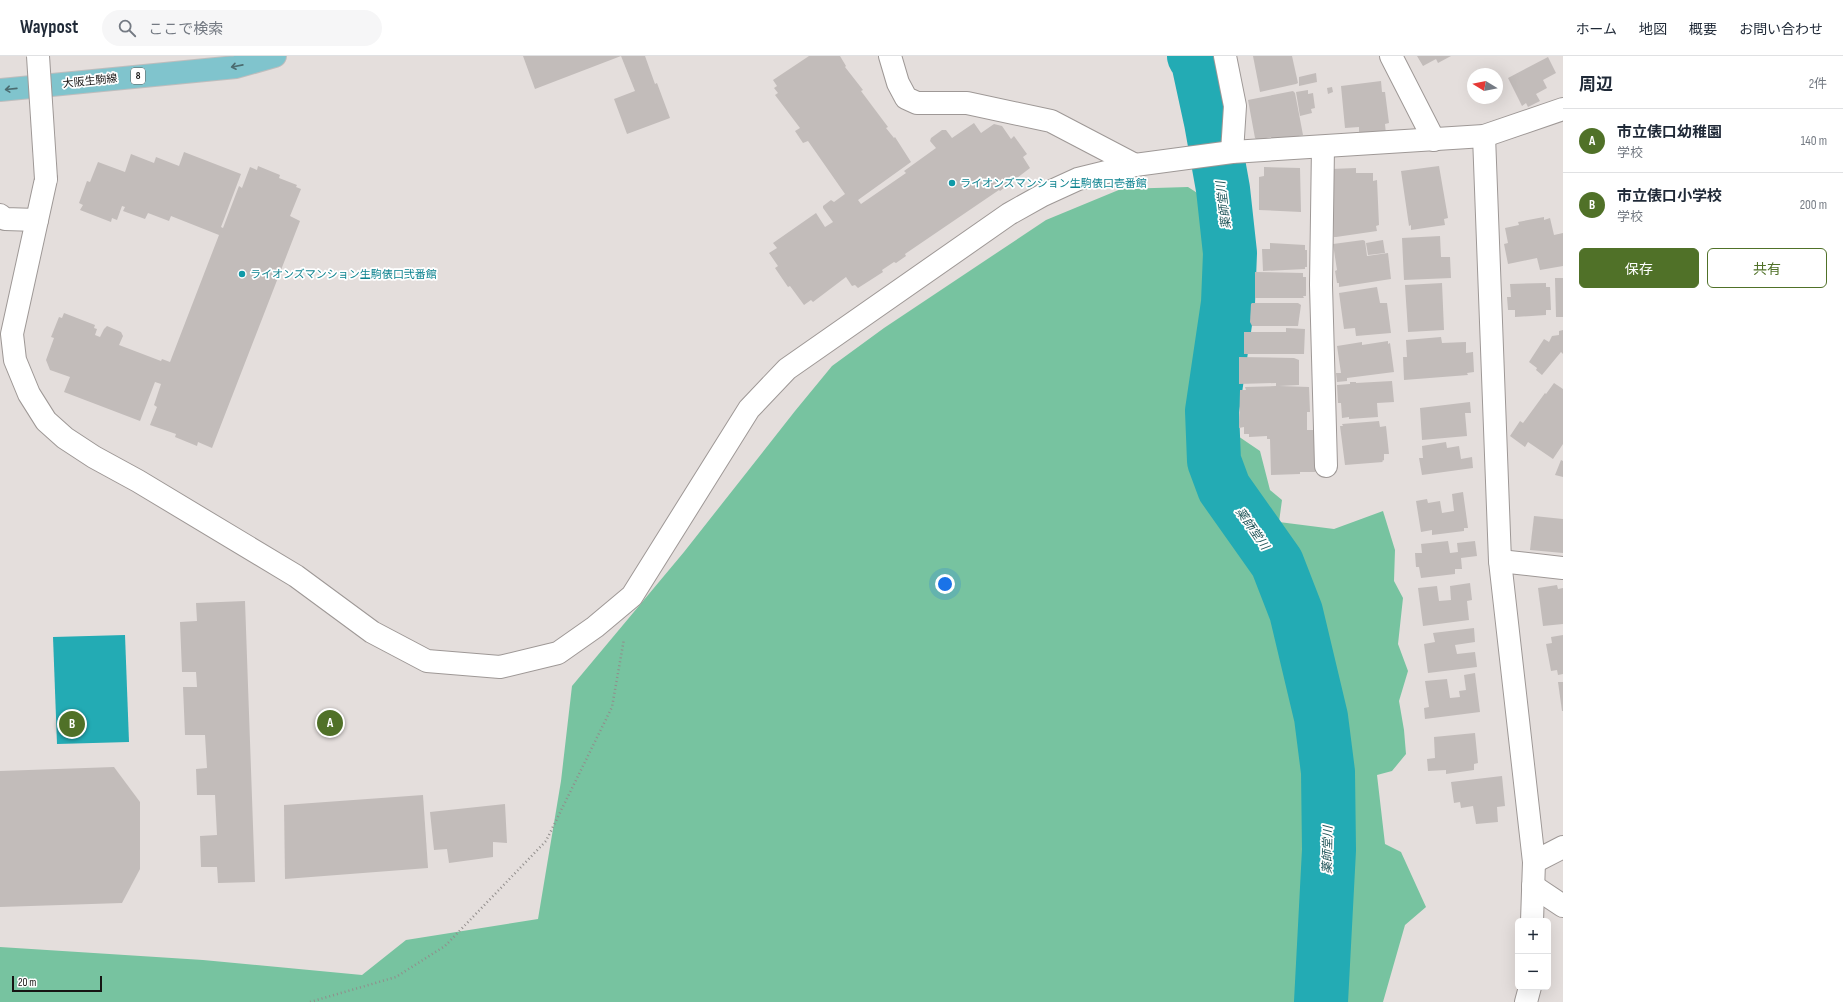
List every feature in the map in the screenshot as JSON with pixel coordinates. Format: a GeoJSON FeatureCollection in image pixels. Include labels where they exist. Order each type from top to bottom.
{"type":"FeatureCollection","features":[{"type":"Feature","properties":{"kind":"main road","name":"大阪生駒線"},"geometry":{"type":"LineString","coordinates":[[0,90],[236,67],[275,56]]}},
{"type":"Feature","properties":{"kind":"street"},"geometry":{"type":"LineString","coordinates":[[38,56],[46,179],[12,334],[15,360],[28,394],[46,422],[65,438],[94,457],[145,485],[296,576],[372,632],[427,661],[500,667],[558,653],[595,627],[632,596],[749,409],[787,369],[1009,214],[1043,194],[1078,179],[1134,165],[1232,152],[1484,136],[1563,109]]}},
{"type":"Feature","properties":{"kind":"street"},"geometry":{"type":"LineString","coordinates":[[890,56],[898,83],[906,98],[912,101],[917,103],[967,103],[1051,121],[1134,165]]}},
{"type":"Feature","properties":{"kind":"street"},"geometry":{"type":"LineString","coordinates":[[1225,56],[1235,106],[1232,152]]}},
{"type":"Feature","properties":{"kind":"street"},"geometry":{"type":"LineString","coordinates":[[1392,56],[1434,140]]}},
{"type":"Feature","properties":{"kind":"street"},"geometry":{"type":"LineString","coordinates":[[1484,136],[1500,561],[1534,862],[1532,918]]}},
{"type":"Feature","properties":{"kind":"street"},"geometry":{"type":"LineString","coordinates":[[1323,147],[1321,285],[1326,466]]}},
{"type":"Feature","properties":{"kind":"street"},"geometry":{"type":"LineString","coordinates":[[0,215],[5,219],[37,220]]}},
{"type":"Feature","properties":{"kind":"street"},"geometry":{"type":"LineString","coordinates":[[1500,561],[1563,568]]}},
{"type":"Feature","properties":{"kind":"street"},"geometry":{"type":"LineString","coordinates":[[1534,862],[1563,847]]}},
{"type":"Feature","properties":{"kind":"street"},"geometry":{"type":"LineString","coordinates":[[1533,886],[1563,906]]}},
{"type":"Feature","properties":{"kind":"street"},"geometry":{"type":"LineString","coordinates":[[1526,1002],[1529,990]]}},
{"type":"Feature","properties":{"kind":"path"},"geometry":{"type":"LineString","coordinates":[[310,1002],[396,977],[445,946],[546,841],[612,707],[632,596]]}},
{"type":"Feature","properties":{"kind":"green space"},"geometry":{"type":"Polygon","coordinates":[[[1188,187],[1241,221],[1249,247],[1234,314],[1232,432],[1260,451],[1270,490],[1282,500],[1279,522],[1334,529],[1383,511],[1395,550],[1394,581],[1403,598],[1398,644],[1408,671],[1399,701],[1406,754],[1392,771],[1377,775],[1385,844],[1401,852],[1426,907],[1405,925],[1383,1002],[0,1002],[0,947],[203,960],[362,975],[406,940],[538,919],[561,781],[572,686],[684,552],[832,366],[884,328],[1046,220],[1121,189],[1188,187]]]}},
{"type":"Feature","properties":{"kind":"water"},"geometry":{"type":"Polygon","coordinates":[[[125,635],[129,742],[57,744],[53,637],[125,635]]]}},
{"type":"Feature","properties":{"kind":"building"},"geometry":{"type":"Polygon","coordinates":[[[523,56],[621,56],[535,89],[523,56]]]}},
{"type":"Feature","properties":{"kind":"building"},"geometry":{"type":"Polygon","coordinates":[[[621,56],[645,56],[670,118],[627,134],[614,99],[635,91],[621,56]]]}},
{"type":"Feature","properties":{"kind":"building","name":"ライオンズマンション生駒俵口壱番館"},"geometry":{"type":"Polygon","coordinates":[[[809,56],[840,56],[846,66],[845,67],[863,90],[861,91],[888,127],[886,128],[894,138],[895,137],[911,162],[858,200],[861,204],[906,173],[904,171],[936,148],[930,141],[931,138],[942,130],[946,130],[952,138],[974,123],[981,133],[994,124],[1002,126],[1011,139],[1014,136],[1027,154],[1023,157],[1030,168],[1000,191],[999,190],[905,254],[906,256],[882,270],[883,272],[858,288],[855,285],[852,286],[846,277],[813,302],[811,300],[804,305],[790,286],[788,287],[775,268],[778,266],[769,253],[777,248],[773,243],[816,213],[825,227],[833,222],[823,206],[831,200],[834,202],[845,194],[808,141],[803,143],[795,131],[800,128],[775,95],[778,93],[774,88],[777,86],[773,80],[809,56]]]}},
{"type":"Feature","properties":{"kind":"building"},"geometry":{"type":"Polygon","coordinates":[[[1253,56],[1292,56],[1298,83],[1260,92],[1253,56]]]}},
{"type":"Feature","properties":{"kind":"building"},"geometry":{"type":"Polygon","coordinates":[[[1417,56],[1451,56],[1438,63],[1436,59],[1423,66],[1417,56]]]}},
{"type":"Feature","properties":{"kind":"building"},"geometry":{"type":"Polygon","coordinates":[[[1548,57],[1556,73],[1543,80],[1547,88],[1536,94],[1540,101],[1528,107],[1526,103],[1522,106],[1508,78],[1548,57]]]}},
{"type":"Feature","properties":{"kind":"building"},"geometry":{"type":"Polygon","coordinates":[[[1316,73],[1317,82],[1299,86],[1299,77],[1316,73]]]}},
{"type":"Feature","properties":{"kind":"building"},"geometry":{"type":"Polygon","coordinates":[[[1381,81],[1382,92],[1385,92],[1389,123],[1385,124],[1386,134],[1359,136],[1359,127],[1345,128],[1341,86],[1381,81]]]}},
{"type":"Feature","properties":{"kind":"building"},"geometry":{"type":"Polygon","coordinates":[[[1332,87],[1333,92],[1328,94],[1327,88],[1332,87]]]}},
{"type":"Feature","properties":{"kind":"building"},"geometry":{"type":"Polygon","coordinates":[[[1308,90],[1308,94],[1313,93],[1315,108],[1311,109],[1312,113],[1300,116],[1296,92],[1308,90]]]}},
{"type":"Feature","properties":{"kind":"building"},"geometry":{"type":"Polygon","coordinates":[[[1293,91],[1295,93],[1303,135],[1272,142],[1271,137],[1257,140],[1255,138],[1248,100],[1293,91]]]}},
{"type":"Feature","properties":{"kind":"building","name":"ライオンズマンション生駒俵口弐番館"},"geometry":{"type":"Polygon","coordinates":[[[184,152],[241,174],[221,227],[223,228],[239,186],[242,188],[250,167],[257,170],[258,166],[280,175],[279,178],[297,185],[296,187],[301,189],[290,216],[300,221],[212,448],[198,442],[197,446],[175,437],[176,434],[150,425],[157,407],[154,405],[161,384],[155,382],[140,421],[64,392],[70,377],[50,370],[46,360],[54,338],[51,337],[59,317],[62,318],[64,313],[95,325],[94,328],[97,329],[95,335],[100,337],[107,326],[121,332],[123,336],[119,345],[161,361],[162,359],[170,362],[219,235],[171,216],[169,221],[148,213],[145,219],[123,211],[125,207],[122,206],[117,220],[112,218],[111,222],[80,210],[83,205],[79,203],[87,181],[90,182],[98,162],[125,172],[131,154],[154,163],[156,157],[179,166],[184,152]]]}},
{"type":"Feature","properties":{"kind":"building"},"geometry":{"type":"Polygon","coordinates":[[[1439,166],[1448,218],[1444,219],[1445,225],[1411,230],[1411,225],[1409,226],[1401,171],[1439,166]]]}},
{"type":"Feature","properties":{"kind":"building"},"geometry":{"type":"Polygon","coordinates":[[[1264,167],[1300,168],[1301,212],[1259,210],[1259,177],[1264,176],[1264,167]]]}},
{"type":"Feature","properties":{"kind":"building"},"geometry":{"type":"Polygon","coordinates":[[[1356,168],[1356,173],[1373,173],[1373,181],[1377,180],[1379,225],[1376,226],[1377,231],[1334,237],[1331,169],[1356,168]]]}},
{"type":"Feature","properties":{"kind":"building"},"geometry":{"type":"Polygon","coordinates":[[[1544,217],[1544,220],[1550,218],[1554,235],[1563,233],[1563,266],[1540,270],[1537,258],[1508,264],[1504,244],[1508,243],[1505,228],[1519,225],[1518,222],[1544,217]]]}},
{"type":"Feature","properties":{"kind":"building"},"geometry":{"type":"Polygon","coordinates":[[[1440,236],[1441,257],[1450,257],[1451,278],[1404,280],[1402,238],[1440,236]]]}},
{"type":"Feature","properties":{"kind":"building"},"geometry":{"type":"Polygon","coordinates":[[[1383,240],[1385,253],[1368,255],[1366,243],[1383,240]]]}},
{"type":"Feature","properties":{"kind":"building"},"geometry":{"type":"Polygon","coordinates":[[[1365,241],[1367,256],[1388,253],[1391,279],[1339,287],[1335,271],[1337,270],[1333,244],[1365,241]]]}},
{"type":"Feature","properties":{"kind":"building"},"geometry":{"type":"Polygon","coordinates":[[[1270,243],[1305,245],[1305,250],[1307,250],[1307,267],[1305,267],[1305,269],[1263,271],[1262,249],[1270,249],[1270,243]]]}},
{"type":"Feature","properties":{"kind":"building"},"geometry":{"type":"Polygon","coordinates":[[[1255,272],[1303,273],[1303,277],[1306,277],[1306,296],[1303,296],[1304,298],[1255,298],[1255,272]]]}},
{"type":"Feature","properties":{"kind":"building"},"geometry":{"type":"Polygon","coordinates":[[[1555,278],[1563,278],[1563,317],[1556,317],[1555,278]]]}},
{"type":"Feature","properties":{"kind":"building"},"geometry":{"type":"Polygon","coordinates":[[[1442,283],[1444,330],[1408,332],[1405,285],[1442,283]]]}},
{"type":"Feature","properties":{"kind":"building"},"geometry":{"type":"Polygon","coordinates":[[[1546,283],[1546,287],[1550,287],[1551,310],[1546,310],[1546,315],[1515,317],[1515,310],[1508,310],[1507,297],[1511,297],[1510,284],[1546,283]]]}},
{"type":"Feature","properties":{"kind":"building"},"geometry":{"type":"Polygon","coordinates":[[[1377,287],[1380,303],[1387,303],[1391,333],[1356,336],[1355,328],[1344,329],[1339,293],[1377,287]]]}},
{"type":"Feature","properties":{"kind":"building"},"geometry":{"type":"Polygon","coordinates":[[[1252,303],[1298,303],[1301,305],[1298,326],[1252,326],[1250,322],[1252,303]]]}},
{"type":"Feature","properties":{"kind":"building"},"geometry":{"type":"Polygon","coordinates":[[[1286,328],[1305,329],[1304,354],[1244,354],[1244,332],[1286,332],[1286,328]]]}},
{"type":"Feature","properties":{"kind":"building"},"geometry":{"type":"Polygon","coordinates":[[[1563,330],[1563,354],[1561,352],[1542,375],[1536,370],[1537,368],[1529,362],[1544,339],[1549,342],[1552,336],[1559,335],[1559,331],[1563,330]]]}},
{"type":"Feature","properties":{"kind":"building"},"geometry":{"type":"Polygon","coordinates":[[[1441,337],[1442,343],[1466,342],[1466,353],[1473,352],[1474,372],[1467,373],[1468,375],[1404,380],[1403,357],[1407,357],[1406,340],[1441,337]]]}},
{"type":"Feature","properties":{"kind":"building"},"geometry":{"type":"Polygon","coordinates":[[[1388,341],[1388,344],[1390,343],[1394,372],[1347,378],[1347,381],[1337,382],[1336,373],[1341,373],[1337,346],[1362,342],[1362,345],[1388,341]]]}},
{"type":"Feature","properties":{"kind":"building"},"geometry":{"type":"Polygon","coordinates":[[[1239,357],[1294,358],[1299,360],[1299,385],[1279,386],[1309,387],[1310,412],[1307,412],[1307,430],[1314,430],[1315,472],[1271,475],[1270,439],[1267,439],[1267,436],[1249,437],[1249,434],[1244,434],[1244,427],[1239,428],[1240,390],[1246,390],[1245,387],[1276,386],[1276,383],[1239,384],[1239,357]]]}},
{"type":"Feature","properties":{"kind":"building"},"geometry":{"type":"Polygon","coordinates":[[[1392,381],[1394,402],[1377,403],[1378,417],[1342,418],[1341,403],[1338,403],[1337,385],[1350,384],[1350,382],[1392,381]]]}},
{"type":"Feature","properties":{"kind":"building"},"geometry":{"type":"Polygon","coordinates":[[[1554,383],[1563,389],[1563,444],[1553,459],[1528,442],[1525,447],[1510,436],[1520,421],[1523,423],[1554,383]]]}},
{"type":"Feature","properties":{"kind":"building"},"geometry":{"type":"Polygon","coordinates":[[[1470,402],[1471,413],[1465,413],[1467,436],[1422,440],[1420,408],[1470,402]]]}},
{"type":"Feature","properties":{"kind":"building"},"geometry":{"type":"Polygon","coordinates":[[[1379,421],[1380,427],[1386,426],[1389,454],[1384,454],[1383,462],[1345,465],[1340,426],[1343,426],[1342,424],[1379,421]]]}},
{"type":"Feature","properties":{"kind":"building"},"geometry":{"type":"Polygon","coordinates":[[[1446,442],[1447,448],[1459,446],[1461,459],[1472,457],[1473,468],[1422,475],[1419,458],[1423,458],[1422,446],[1446,442]]]}},
{"type":"Feature","properties":{"kind":"building"},"geometry":{"type":"Polygon","coordinates":[[[1561,460],[1563,461],[1563,477],[1555,475],[1561,460]]]}},
{"type":"Feature","properties":{"kind":"building"},"geometry":{"type":"Polygon","coordinates":[[[1463,492],[1468,528],[1464,528],[1464,531],[1432,535],[1432,530],[1421,532],[1416,501],[1427,499],[1428,503],[1440,501],[1442,513],[1454,511],[1452,494],[1463,492]]]}},
{"type":"Feature","properties":{"kind":"building"},"geometry":{"type":"Polygon","coordinates":[[[1534,516],[1563,519],[1563,553],[1530,550],[1534,516]]]}},
{"type":"Feature","properties":{"kind":"building"},"geometry":{"type":"Polygon","coordinates":[[[1448,541],[1450,553],[1458,552],[1457,543],[1475,541],[1477,556],[1461,558],[1462,569],[1455,569],[1455,574],[1421,578],[1419,567],[1416,567],[1415,553],[1422,553],[1421,544],[1448,541]]]}},
{"type":"Feature","properties":{"kind":"building"},"geometry":{"type":"Polygon","coordinates":[[[1470,583],[1472,600],[1467,601],[1469,620],[1423,626],[1418,588],[1437,586],[1439,601],[1451,600],[1450,586],[1470,583]]]}},
{"type":"Feature","properties":{"kind":"building"},"geometry":{"type":"Polygon","coordinates":[[[1557,585],[1558,589],[1563,588],[1563,624],[1543,626],[1538,588],[1557,585]]]}},
{"type":"Feature","properties":{"kind":"building"},"geometry":{"type":"Polygon","coordinates":[[[245,601],[255,882],[218,883],[217,867],[201,867],[200,836],[217,835],[215,795],[197,795],[196,769],[207,768],[205,735],[185,735],[183,687],[197,687],[196,672],[182,672],[180,622],[197,621],[196,603],[245,601]]]}},
{"type":"Feature","properties":{"kind":"building"},"geometry":{"type":"Polygon","coordinates":[[[1474,628],[1475,642],[1455,645],[1457,654],[1475,652],[1477,667],[1428,673],[1424,644],[1435,642],[1433,633],[1474,628]]]}},
{"type":"Feature","properties":{"kind":"building"},"geometry":{"type":"Polygon","coordinates":[[[1563,635],[1563,674],[1558,675],[1557,670],[1551,671],[1546,644],[1552,643],[1551,637],[1563,635]]]}},
{"type":"Feature","properties":{"kind":"building"},"geometry":{"type":"Polygon","coordinates":[[[1475,673],[1480,712],[1425,719],[1424,708],[1429,707],[1425,681],[1447,679],[1450,698],[1460,697],[1459,691],[1466,690],[1464,675],[1475,673]]]}},
{"type":"Feature","properties":{"kind":"building"},"geometry":{"type":"Polygon","coordinates":[[[1558,682],[1563,682],[1563,711],[1562,711],[1558,682]]]}},
{"type":"Feature","properties":{"kind":"building"},"geometry":{"type":"Polygon","coordinates":[[[1475,733],[1478,763],[1474,764],[1474,770],[1446,774],[1446,770],[1428,771],[1427,759],[1435,758],[1434,737],[1475,733]]]}},
{"type":"Feature","properties":{"kind":"building"},"geometry":{"type":"Polygon","coordinates":[[[114,767],[140,802],[140,869],[122,903],[0,907],[0,771],[114,767]]]}},
{"type":"Feature","properties":{"kind":"building"},"geometry":{"type":"Polygon","coordinates":[[[1502,776],[1505,806],[1497,807],[1498,822],[1476,824],[1473,806],[1461,808],[1460,802],[1454,803],[1451,782],[1502,776]]]}},
{"type":"Feature","properties":{"kind":"building"},"geometry":{"type":"Polygon","coordinates":[[[423,795],[428,868],[285,879],[284,805],[423,795]]]}},
{"type":"Feature","properties":{"kind":"building"},"geometry":{"type":"Polygon","coordinates":[[[505,804],[507,843],[493,842],[493,857],[449,863],[447,849],[434,850],[430,812],[505,804]]]}},
{"type":"Feature","properties":{"kind":"waterway","name":"薬師堂川"},"geometry":{"type":"LineString","coordinates":[[1194,56],[1198,62],[1211,122],[1223,189],[1230,253],[1228,303],[1212,411],[1214,461],[1224,488],[1277,563],[1296,612],[1321,717],[1328,772],[1329,850],[1321,1002]]}},
{"type":"Feature","properties":{"kind":"place","name":"ライオンズマンション生駒俵口壱番館"},"geometry":{"type":"Point","coordinates":[952,183]}},
{"type":"Feature","properties":{"kind":"place","name":"ライオンズマンション生駒俵口弐番館"},"geometry":{"type":"Point","coordinates":[242,274]}},
{"type":"Feature","properties":{"kind":"place","name":"市立俵口幼稚園"},"geometry":{"type":"Point","coordinates":[330,723]}},
{"type":"Feature","properties":{"kind":"place","name":"市立俵口小学校"},"geometry":{"type":"Point","coordinates":[72,724]}}]}
